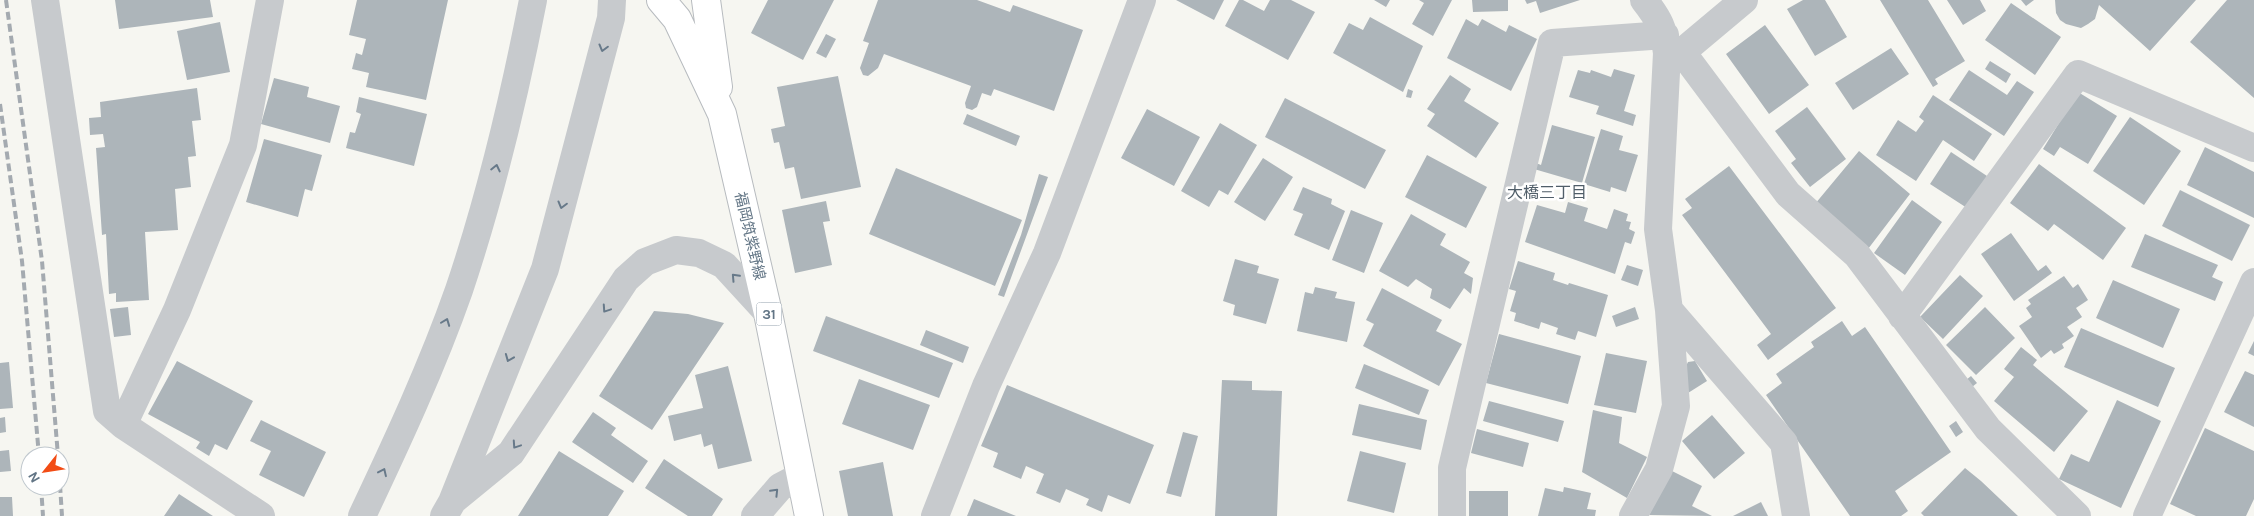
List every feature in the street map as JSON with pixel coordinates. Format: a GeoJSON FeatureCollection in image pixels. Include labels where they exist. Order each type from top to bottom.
{"type":"FeatureCollection","features":[{"type":"Feature","properties":{"kind":"main road","name":"福岡筑紫野線"},"geometry":{"type":"LineString","coordinates":[[661,0],[677,19],[722,114],[768,313],[809,516]]}},
{"type":"Feature","properties":{"kind":"main road"},"geometry":{"type":"LineString","coordinates":[[706,0],[722,114]]}},
{"type":"Feature","properties":{"kind":"street"},"geometry":{"type":"LineString","coordinates":[[45,0],[108,411],[123,425],[260,516]]}},
{"type":"Feature","properties":{"kind":"street"},"geometry":{"type":"LineString","coordinates":[[123,425],[177,310],[243,145],[270,0]]}},
{"type":"Feature","properties":{"kind":"street"},"geometry":{"type":"LineString","coordinates":[[362,516],[410,415],[458,290],[492,183],[533,0]]}},
{"type":"Feature","properties":{"kind":"street"},"geometry":{"type":"LineString","coordinates":[[448,509],[545,269],[611,18],[612,0]]}},
{"type":"Feature","properties":{"kind":"street"},"geometry":{"type":"LineString","coordinates":[[935,516],[986,386],[1047,253],[1142,0]]}},
{"type":"Feature","properties":{"kind":"street"},"geometry":{"type":"LineString","coordinates":[[1644,0],[1660,20],[1671,47],[1788,194],[1857,255],[1988,429],[2077,516]]}},
{"type":"Feature","properties":{"kind":"street"},"geometry":{"type":"LineString","coordinates":[[1452,516],[1452,468],[1552,43],[1671,47],[1744,0]]}},
{"type":"Feature","properties":{"kind":"street"},"geometry":{"type":"LineString","coordinates":[[1633,516],[1659,469],[1676,406],[1669,310],[1658,229],[1671,47]]}},
{"type":"Feature","properties":{"kind":"street"},"geometry":{"type":"LineString","coordinates":[[1902,316],[2078,74],[2254,148]]}},
{"type":"Feature","properties":{"kind":"street"},"geometry":{"type":"LineString","coordinates":[[448,509],[511,453],[626,279],[645,262],[676,250],[699,254],[724,264],[768,313]]}},
{"type":"Feature","properties":{"kind":"street"},"geometry":{"type":"LineString","coordinates":[[2147,516],[2254,282]]}},
{"type":"Feature","properties":{"kind":"street"},"geometry":{"type":"LineString","coordinates":[[1669,310],[1784,443],[1796,516]]}},
{"type":"Feature","properties":{"kind":"street"},"geometry":{"type":"LineString","coordinates":[[755,516],[780,487],[801,476]]}},
{"type":"Feature","properties":{"kind":"building"},"geometry":{"type":"Polygon","coordinates":[[[115,0],[210,0],[213,17],[119,29],[115,0]]]}},
{"type":"Feature","properties":{"kind":"building"},"geometry":{"type":"Polygon","coordinates":[[[357,0],[448,0],[426,100],[366,87],[369,73],[352,69],[356,53],[362,55],[366,39],[349,35],[357,0]]]}},
{"type":"Feature","properties":{"kind":"building"},"geometry":{"type":"Polygon","coordinates":[[[768,0],[834,0],[803,60],[751,33],[768,0]]]}},
{"type":"Feature","properties":{"kind":"building"},"geometry":{"type":"Polygon","coordinates":[[[878,0],[977,0],[1010,12],[1013,5],[1083,30],[1054,111],[994,89],[991,96],[982,93],[977,107],[972,110],[966,108],[965,103],[971,86],[884,54],[878,68],[868,76],[863,75],[860,68],[869,43],[863,41],[878,0]]]}},
{"type":"Feature","properties":{"kind":"building"},"geometry":{"type":"Polygon","coordinates":[[[1176,0],[1224,0],[1214,20],[1176,0]]]}},
{"type":"Feature","properties":{"kind":"building"},"geometry":{"type":"Polygon","coordinates":[[[1239,0],[1243,0],[1264,11],[1270,0],[1291,0],[1315,12],[1288,60],[1225,26],[1239,0]]]}},
{"type":"Feature","properties":{"kind":"building"},"geometry":{"type":"Polygon","coordinates":[[[1374,0],[1390,0],[1386,7],[1374,0]]]}},
{"type":"Feature","properties":{"kind":"building"},"geometry":{"type":"Polygon","coordinates":[[[1419,0],[1452,0],[1433,36],[1412,24],[1424,3],[1419,0]]]}},
{"type":"Feature","properties":{"kind":"building"},"geometry":{"type":"Polygon","coordinates":[[[1472,0],[1508,0],[1508,11],[1473,12],[1472,0]]]}},
{"type":"Feature","properties":{"kind":"building"},"geometry":{"type":"Polygon","coordinates":[[[1525,0],[1580,0],[1540,13],[1536,1],[1527,4],[1525,0]]]}},
{"type":"Feature","properties":{"kind":"building"},"geometry":{"type":"Polygon","coordinates":[[[1803,0],[1825,0],[1847,37],[1815,56],[1787,9],[1803,0]]]}},
{"type":"Feature","properties":{"kind":"building"},"geometry":{"type":"Polygon","coordinates":[[[1880,0],[1928,0],[1965,61],[1935,79],[1938,84],[1933,87],[1880,0]]]}},
{"type":"Feature","properties":{"kind":"building"},"geometry":{"type":"Polygon","coordinates":[[[1947,0],[1980,0],[1986,11],[1963,25],[1947,0]]]}},
{"type":"Feature","properties":{"kind":"building"},"geometry":{"type":"Polygon","coordinates":[[[2021,0],[2034,0],[2026,6],[2021,0]]]}},
{"type":"Feature","properties":{"kind":"building"},"geometry":{"type":"Polygon","coordinates":[[[2055,0],[2196,0],[2150,51],[2099,5],[2095,19],[2081,28],[2066,24],[2060,20],[2056,13],[2055,0]]]}},
{"type":"Feature","properties":{"kind":"building"},"geometry":{"type":"Polygon","coordinates":[[[2227,0],[2254,0],[2254,98],[2190,42],[2227,0]]]}},
{"type":"Feature","properties":{"kind":"building"},"geometry":{"type":"Polygon","coordinates":[[[2011,3],[2061,37],[2035,75],[1985,40],[2011,3]]]}},
{"type":"Feature","properties":{"kind":"building"},"geometry":{"type":"Polygon","coordinates":[[[1370,17],[1423,46],[1403,92],[1333,53],[1349,23],[1363,30],[1370,17]]]}},
{"type":"Feature","properties":{"kind":"building"},"geometry":{"type":"Polygon","coordinates":[[[1466,19],[1478,26],[1482,19],[1506,32],[1509,25],[1537,39],[1511,91],[1447,58],[1466,19]]]}},
{"type":"Feature","properties":{"kind":"building"},"geometry":{"type":"Polygon","coordinates":[[[220,22],[230,72],[187,80],[177,31],[220,22]]]}},
{"type":"Feature","properties":{"kind":"building"},"geometry":{"type":"Polygon","coordinates":[[[1765,25],[1809,85],[1769,114],[1726,54],[1765,25]]]}},
{"type":"Feature","properties":{"kind":"building"},"geometry":{"type":"Polygon","coordinates":[[[826,34],[836,39],[826,58],[816,53],[826,34]]]}},
{"type":"Feature","properties":{"kind":"building"},"geometry":{"type":"Polygon","coordinates":[[[1891,48],[1909,74],[1853,110],[1835,83],[1891,48]]]}},
{"type":"Feature","properties":{"kind":"building"},"geometry":{"type":"Polygon","coordinates":[[[1990,61],[2011,74],[2006,83],[1985,69],[1990,61]]]}},
{"type":"Feature","properties":{"kind":"building"},"geometry":{"type":"Polygon","coordinates":[[[1614,69],[1635,75],[1624,111],[1636,115],[1633,126],[1596,114],[1599,106],[1569,97],[1578,70],[1590,73],[1591,70],[1611,77],[1614,69]]]}},
{"type":"Feature","properties":{"kind":"building"},"geometry":{"type":"Polygon","coordinates":[[[1969,70],[2007,95],[2017,81],[2034,92],[2004,136],[1949,100],[1969,70]]]}},
{"type":"Feature","properties":{"kind":"building"},"geometry":{"type":"Polygon","coordinates":[[[1450,75],[1471,89],[1464,101],[1499,123],[1476,158],[1427,126],[1435,114],[1427,109],[1450,75]]]}},
{"type":"Feature","properties":{"kind":"building"},"geometry":{"type":"Polygon","coordinates":[[[838,76],[861,187],[801,199],[794,167],[785,169],[779,142],[774,143],[771,129],[785,126],[777,87],[838,76]]]}},
{"type":"Feature","properties":{"kind":"building"},"geometry":{"type":"Polygon","coordinates":[[[274,78],[309,87],[307,97],[340,106],[330,143],[261,124],[274,78]]]}},
{"type":"Feature","properties":{"kind":"building"},"geometry":{"type":"Polygon","coordinates":[[[197,88],[201,120],[192,121],[196,156],[188,157],[191,187],[175,189],[178,230],[145,232],[149,300],[116,302],[116,293],[109,294],[106,234],[102,235],[96,148],[105,147],[103,134],[90,135],[89,118],[101,117],[100,102],[197,88]]]}},
{"type":"Feature","properties":{"kind":"building"},"geometry":{"type":"Polygon","coordinates":[[[1408,89],[1413,91],[1411,98],[1406,97],[1408,89]]]}},
{"type":"Feature","properties":{"kind":"building"},"geometry":{"type":"Polygon","coordinates":[[[2078,92],[2117,116],[2088,164],[2060,147],[2054,156],[2043,149],[2078,92]]]}},
{"type":"Feature","properties":{"kind":"building"},"geometry":{"type":"Polygon","coordinates":[[[1933,95],[1992,134],[1974,161],[1943,140],[1916,181],[1876,155],[1898,120],[1916,132],[1924,121],[1919,117],[1933,95]]]}},
{"type":"Feature","properties":{"kind":"building"},"geometry":{"type":"Polygon","coordinates":[[[359,97],[427,114],[414,166],[346,148],[350,132],[355,133],[361,114],[356,112],[359,97]]]}},
{"type":"Feature","properties":{"kind":"building"},"geometry":{"type":"Polygon","coordinates":[[[1285,98],[1386,150],[1365,189],[1265,137],[1285,98]]]}},
{"type":"Feature","properties":{"kind":"building"},"geometry":{"type":"Polygon","coordinates":[[[1807,107],[1846,159],[1810,187],[1791,163],[1796,159],[1775,131],[1807,107]]]}},
{"type":"Feature","properties":{"kind":"building"},"geometry":{"type":"Polygon","coordinates":[[[1147,109],[1200,137],[1174,186],[1121,158],[1147,109]]]}},
{"type":"Feature","properties":{"kind":"building"},"geometry":{"type":"Polygon","coordinates":[[[967,114],[1020,136],[1016,146],[963,124],[967,114]]]}},
{"type":"Feature","properties":{"kind":"building"},"geometry":{"type":"Polygon","coordinates":[[[2130,117],[2181,151],[2144,205],[2093,171],[2130,117]]]}},
{"type":"Feature","properties":{"kind":"building"},"geometry":{"type":"Polygon","coordinates":[[[1220,123],[1257,145],[1228,195],[1219,190],[1209,207],[1181,191],[1220,123]]]}},
{"type":"Feature","properties":{"kind":"building"},"geometry":{"type":"Polygon","coordinates":[[[1552,125],[1595,137],[1582,183],[1534,169],[1536,163],[1541,165],[1552,125]]]}},
{"type":"Feature","properties":{"kind":"building"},"geometry":{"type":"Polygon","coordinates":[[[1601,129],[1623,136],[1619,150],[1638,155],[1626,192],[1611,187],[1610,192],[1584,184],[1601,129]]]}},
{"type":"Feature","properties":{"kind":"building"},"geometry":{"type":"Polygon","coordinates":[[[264,139],[322,155],[312,191],[305,189],[298,217],[246,202],[264,139]]]}},
{"type":"Feature","properties":{"kind":"building"},"geometry":{"type":"Polygon","coordinates":[[[2205,147],[2254,172],[2254,218],[2187,185],[2205,147]]]}},
{"type":"Feature","properties":{"kind":"building"},"geometry":{"type":"Polygon","coordinates":[[[1859,151],[1910,194],[1868,249],[1815,204],[1859,151]]]}},
{"type":"Feature","properties":{"kind":"building"},"geometry":{"type":"Polygon","coordinates":[[[1951,152],[1987,176],[1967,208],[1930,184],[1951,152]]]}},
{"type":"Feature","properties":{"kind":"building"},"geometry":{"type":"Polygon","coordinates":[[[1427,155],[1487,187],[1466,228],[1405,197],[1427,155]]]}},
{"type":"Feature","properties":{"kind":"building"},"geometry":{"type":"Polygon","coordinates":[[[1263,158],[1293,177],[1265,221],[1234,202],[1263,158]]]}},
{"type":"Feature","properties":{"kind":"building"},"geometry":{"type":"Polygon","coordinates":[[[2039,164],[2126,228],[2103,260],[2054,224],[2048,231],[2010,203],[2039,164]]]}},
{"type":"Feature","properties":{"kind":"building"},"geometry":{"type":"Polygon","coordinates":[[[1729,166],[1836,308],[1768,360],[1757,345],[1771,334],[1682,215],[1692,208],[1685,199],[1729,166]]]}},
{"type":"Feature","properties":{"kind":"building"},"geometry":{"type":"Polygon","coordinates":[[[896,168],[1022,220],[995,286],[869,234],[896,168]]]}},
{"type":"Feature","properties":{"kind":"building"},"geometry":{"type":"Polygon","coordinates":[[[1039,174],[1048,177],[1004,297],[998,295],[1021,235],[1039,174]]]}},
{"type":"Feature","properties":{"kind":"building"},"geometry":{"type":"Polygon","coordinates":[[[1303,187],[1332,199],[1331,204],[1345,211],[1329,250],[1294,235],[1303,214],[1293,210],[1303,187]]]}},
{"type":"Feature","properties":{"kind":"building"},"geometry":{"type":"Polygon","coordinates":[[[2180,190],[2250,225],[2232,261],[2162,226],[2180,190]]]}},
{"type":"Feature","properties":{"kind":"building"},"geometry":{"type":"Polygon","coordinates":[[[1912,200],[1942,222],[1905,275],[1874,253],[1912,200]]]}},
{"type":"Feature","properties":{"kind":"building"},"geometry":{"type":"Polygon","coordinates":[[[826,201],[830,221],[823,222],[832,265],[795,273],[782,210],[826,201]]]}},
{"type":"Feature","properties":{"kind":"building"},"geometry":{"type":"Polygon","coordinates":[[[1568,202],[1588,208],[1584,221],[1607,229],[1614,209],[1628,214],[1626,221],[1631,222],[1629,229],[1635,232],[1631,244],[1625,242],[1615,274],[1525,242],[1537,205],[1565,213],[1568,202]]]}},
{"type":"Feature","properties":{"kind":"building"},"geometry":{"type":"Polygon","coordinates":[[[1351,210],[1383,223],[1364,273],[1332,260],[1351,210]]]}},
{"type":"Feature","properties":{"kind":"building"},"geometry":{"type":"Polygon","coordinates":[[[1411,214],[1446,234],[1440,245],[1470,262],[1464,273],[1473,278],[1471,294],[1464,288],[1450,309],[1430,298],[1432,289],[1416,279],[1408,287],[1379,271],[1411,214]]]}},
{"type":"Feature","properties":{"kind":"building"},"geometry":{"type":"Polygon","coordinates":[[[2011,233],[2038,271],[2046,265],[2052,273],[2014,301],[1981,254],[2011,233]]]}},
{"type":"Feature","properties":{"kind":"building"},"geometry":{"type":"Polygon","coordinates":[[[2145,234],[2218,265],[2212,277],[2223,282],[2215,301],[2131,267],[2145,234]]]}},
{"type":"Feature","properties":{"kind":"building"},"geometry":{"type":"Polygon","coordinates":[[[1235,259],[1259,266],[1257,273],[1279,279],[1266,324],[1233,315],[1235,305],[1223,301],[1235,259]]]}},
{"type":"Feature","properties":{"kind":"building"},"geometry":{"type":"Polygon","coordinates":[[[1518,261],[1555,273],[1553,280],[1608,295],[1596,337],[1578,331],[1575,340],[1556,334],[1558,328],[1541,322],[1539,329],[1514,321],[1516,313],[1510,311],[1516,291],[1509,289],[1518,261]]]}},
{"type":"Feature","properties":{"kind":"building"},"geometry":{"type":"Polygon","coordinates":[[[1627,265],[1643,270],[1638,286],[1621,280],[1627,265]]]}},
{"type":"Feature","properties":{"kind":"building"},"geometry":{"type":"Polygon","coordinates":[[[1960,275],[1983,296],[1943,339],[1920,317],[1960,275]]]}},
{"type":"Feature","properties":{"kind":"building"},"geometry":{"type":"Polygon","coordinates":[[[2064,276],[2073,288],[2078,284],[2088,300],[2076,308],[2082,317],[2067,327],[2074,336],[2062,344],[2064,348],[2054,354],[2051,350],[2041,358],[2019,326],[2032,317],[2026,308],[2031,304],[2028,300],[2064,276]]]}},
{"type":"Feature","properties":{"kind":"building"},"geometry":{"type":"Polygon","coordinates":[[[2113,280],[2180,309],[2163,348],[2096,318],[2113,280]]]}},
{"type":"Feature","properties":{"kind":"building"},"geometry":{"type":"Polygon","coordinates":[[[1315,287],[1337,292],[1335,298],[1355,302],[1347,342],[1297,331],[1305,292],[1313,294],[1315,287]]]}},
{"type":"Feature","properties":{"kind":"building"},"geometry":{"type":"Polygon","coordinates":[[[1382,288],[1442,320],[1436,331],[1462,344],[1439,386],[1363,346],[1374,324],[1366,320],[1382,288]]]}},
{"type":"Feature","properties":{"kind":"building"},"geometry":{"type":"Polygon","coordinates":[[[128,307],[131,335],[114,337],[110,309],[128,307]]]}},
{"type":"Feature","properties":{"kind":"building"},"geometry":{"type":"Polygon","coordinates":[[[1635,307],[1639,319],[1616,327],[1612,316],[1635,307]]]}},
{"type":"Feature","properties":{"kind":"building"},"geometry":{"type":"Polygon","coordinates":[[[1985,307],[2015,338],[1976,375],[1946,345],[1985,307]]]}},
{"type":"Feature","properties":{"kind":"building"},"geometry":{"type":"Polygon","coordinates":[[[654,311],[688,314],[724,323],[652,430],[599,396],[654,311]]]}},
{"type":"Feature","properties":{"kind":"building"},"geometry":{"type":"Polygon","coordinates":[[[826,316],[953,363],[939,398],[813,351],[826,316]]]}},
{"type":"Feature","properties":{"kind":"building"},"geometry":{"type":"Polygon","coordinates":[[[1842,321],[1852,336],[1865,327],[1951,452],[1895,491],[1908,511],[1901,516],[1850,516],[1766,395],[1782,383],[1776,374],[1814,347],[1811,342],[1842,321]]]}},
{"type":"Feature","properties":{"kind":"building"},"geometry":{"type":"Polygon","coordinates":[[[2081,328],[2175,368],[2158,407],[2064,367],[2081,328]]]}},
{"type":"Feature","properties":{"kind":"building"},"geometry":{"type":"Polygon","coordinates":[[[926,330],[969,347],[963,363],[920,345],[926,330]]]}},
{"type":"Feature","properties":{"kind":"building"},"geometry":{"type":"Polygon","coordinates":[[[1499,334],[1581,356],[1568,404],[1486,383],[1499,334]]]}},
{"type":"Feature","properties":{"kind":"building"},"geometry":{"type":"Polygon","coordinates":[[[2254,341],[2254,356],[2248,353],[2254,341]]]}},
{"type":"Feature","properties":{"kind":"building"},"geometry":{"type":"Polygon","coordinates":[[[2021,347],[2037,360],[2033,365],[2088,411],[2054,452],[1994,401],[2014,377],[2004,369],[2021,347]]]}},
{"type":"Feature","properties":{"kind":"building"},"geometry":{"type":"Polygon","coordinates":[[[1606,353],[1647,361],[1636,413],[1594,405],[1606,353]]]}},
{"type":"Feature","properties":{"kind":"building"},"geometry":{"type":"Polygon","coordinates":[[[177,361],[253,401],[227,450],[215,444],[209,456],[196,448],[200,442],[148,414],[177,361]]]}},
{"type":"Feature","properties":{"kind":"building"},"geometry":{"type":"Polygon","coordinates":[[[1695,361],[1707,381],[1688,393],[1686,366],[1688,362],[1695,361]]]}},
{"type":"Feature","properties":{"kind":"building"},"geometry":{"type":"Polygon","coordinates":[[[9,362],[13,408],[0,409],[0,363],[9,362]]]}},
{"type":"Feature","properties":{"kind":"building"},"geometry":{"type":"Polygon","coordinates":[[[1364,364],[1429,390],[1419,415],[1355,388],[1364,364]]]}},
{"type":"Feature","properties":{"kind":"building"},"geometry":{"type":"Polygon","coordinates":[[[728,366],[752,461],[718,469],[712,444],[704,447],[701,434],[674,441],[668,416],[703,408],[695,375],[728,366]]]}},
{"type":"Feature","properties":{"kind":"building"},"geometry":{"type":"Polygon","coordinates":[[[2245,371],[2254,375],[2254,427],[2224,412],[2245,371]]]}},
{"type":"Feature","properties":{"kind":"building"},"geometry":{"type":"Polygon","coordinates":[[[1971,376],[1977,383],[1972,387],[1966,380],[1971,376]]]}},
{"type":"Feature","properties":{"kind":"building"},"geometry":{"type":"Polygon","coordinates":[[[859,379],[930,405],[913,450],[842,424],[859,379]]]}},
{"type":"Feature","properties":{"kind":"building"},"geometry":{"type":"Polygon","coordinates":[[[1222,380],[1252,381],[1252,390],[1282,391],[1277,516],[1215,516],[1222,380]]]}},
{"type":"Feature","properties":{"kind":"building"},"geometry":{"type":"Polygon","coordinates":[[[1007,385],[1154,445],[1130,504],[1108,495],[1102,512],[1086,505],[1089,499],[1066,489],[1060,503],[1036,493],[1044,474],[1026,466],[1021,479],[993,467],[998,453],[981,446],[1007,385]]]}},
{"type":"Feature","properties":{"kind":"building"},"geometry":{"type":"Polygon","coordinates":[[[2117,400],[2161,421],[2121,508],[2059,479],[2071,454],[2089,462],[2117,400]]]}},
{"type":"Feature","properties":{"kind":"building"},"geometry":{"type":"Polygon","coordinates":[[[1489,401],[1564,421],[1558,442],[1483,421],[1489,401]]]}},
{"type":"Feature","properties":{"kind":"building"},"geometry":{"type":"Polygon","coordinates":[[[1359,404],[1427,420],[1421,450],[1352,435],[1359,404]]]}},
{"type":"Feature","properties":{"kind":"building"},"geometry":{"type":"Polygon","coordinates":[[[1593,410],[1622,417],[1619,443],[1647,457],[1627,498],[1582,472],[1593,410]]]}},
{"type":"Feature","properties":{"kind":"building"},"geometry":{"type":"Polygon","coordinates":[[[593,412],[616,428],[611,435],[648,461],[633,483],[572,442],[593,412]]]}},
{"type":"Feature","properties":{"kind":"building"},"geometry":{"type":"Polygon","coordinates":[[[1712,415],[1745,453],[1714,479],[1682,441],[1712,415]]]}},
{"type":"Feature","properties":{"kind":"building"},"geometry":{"type":"Polygon","coordinates":[[[5,417],[6,432],[0,433],[0,418],[5,417]]]}},
{"type":"Feature","properties":{"kind":"building"},"geometry":{"type":"Polygon","coordinates":[[[261,420],[326,452],[304,497],[259,475],[271,451],[250,441],[261,420]]]}},
{"type":"Feature","properties":{"kind":"building"},"geometry":{"type":"Polygon","coordinates":[[[1956,421],[1963,432],[1956,437],[1949,426],[1956,421]]]}},
{"type":"Feature","properties":{"kind":"building"},"geometry":{"type":"Polygon","coordinates":[[[2205,428],[2254,451],[2254,499],[2246,516],[2196,516],[2170,504],[2205,428]]]}},
{"type":"Feature","properties":{"kind":"building"},"geometry":{"type":"Polygon","coordinates":[[[1477,429],[1529,443],[1523,467],[1471,453],[1477,429]]]}},
{"type":"Feature","properties":{"kind":"building"},"geometry":{"type":"Polygon","coordinates":[[[1183,432],[1198,436],[1181,497],[1166,493],[1183,432]]]}},
{"type":"Feature","properties":{"kind":"building"},"geometry":{"type":"Polygon","coordinates":[[[9,450],[11,471],[0,472],[0,451],[9,450]]]}},
{"type":"Feature","properties":{"kind":"building"},"geometry":{"type":"Polygon","coordinates":[[[559,451],[624,491],[608,516],[518,516],[559,451]]]}},
{"type":"Feature","properties":{"kind":"building"},"geometry":{"type":"Polygon","coordinates":[[[1360,451],[1406,463],[1394,513],[1347,501],[1360,451]]]}},
{"type":"Feature","properties":{"kind":"building"},"geometry":{"type":"Polygon","coordinates":[[[664,459],[723,499],[712,516],[688,516],[645,488],[664,459]]]}},
{"type":"Feature","properties":{"kind":"building"},"geometry":{"type":"Polygon","coordinates":[[[883,462],[893,516],[848,516],[839,471],[883,462]]]}},
{"type":"Feature","properties":{"kind":"building"},"geometry":{"type":"Polygon","coordinates":[[[1965,468],[2018,516],[1924,516],[1921,513],[1965,468]]]}},
{"type":"Feature","properties":{"kind":"building"},"geometry":{"type":"Polygon","coordinates":[[[1672,471],[1702,486],[1692,506],[1712,516],[1649,515],[1672,471]]]}},
{"type":"Feature","properties":{"kind":"building"},"geometry":{"type":"Polygon","coordinates":[[[1564,487],[1591,493],[1587,509],[1596,510],[1595,516],[1538,516],[1545,488],[1563,492],[1564,487]]]}},
{"type":"Feature","properties":{"kind":"building"},"geometry":{"type":"Polygon","coordinates":[[[1469,491],[1508,491],[1508,516],[1469,516],[1469,491]]]}},
{"type":"Feature","properties":{"kind":"building"},"geometry":{"type":"Polygon","coordinates":[[[179,494],[213,516],[164,516],[179,494]]]}},
{"type":"Feature","properties":{"kind":"building"},"geometry":{"type":"Polygon","coordinates":[[[0,497],[12,497],[13,516],[0,516],[0,497]]]}},
{"type":"Feature","properties":{"kind":"building"},"geometry":{"type":"Polygon","coordinates":[[[974,499],[1016,516],[967,516],[974,499]]]}},
{"type":"Feature","properties":{"kind":"building"},"geometry":{"type":"Polygon","coordinates":[[[1761,502],[1768,516],[1733,516],[1761,502]]]}},
{"type":"Feature","properties":{"kind":"railway"},"geometry":{"type":"LineString","coordinates":[[6,0],[42,261],[57,446]]}},
{"type":"Feature","properties":{"kind":"railway"},"geometry":{"type":"LineString","coordinates":[[0,104],[22,261],[38,446]]}},
{"type":"Feature","properties":{"kind":"railway"},"geometry":{"type":"LineString","coordinates":[[42,496],[43,516]]}},
{"type":"Feature","properties":{"kind":"railway"},"geometry":{"type":"LineString","coordinates":[[61,496],[62,516]]}},
{"type":"Feature","properties":{"kind":"district","name":"大橋三丁目"},"geometry":{"type":"Point","coordinates":[1547,192]}}]}
